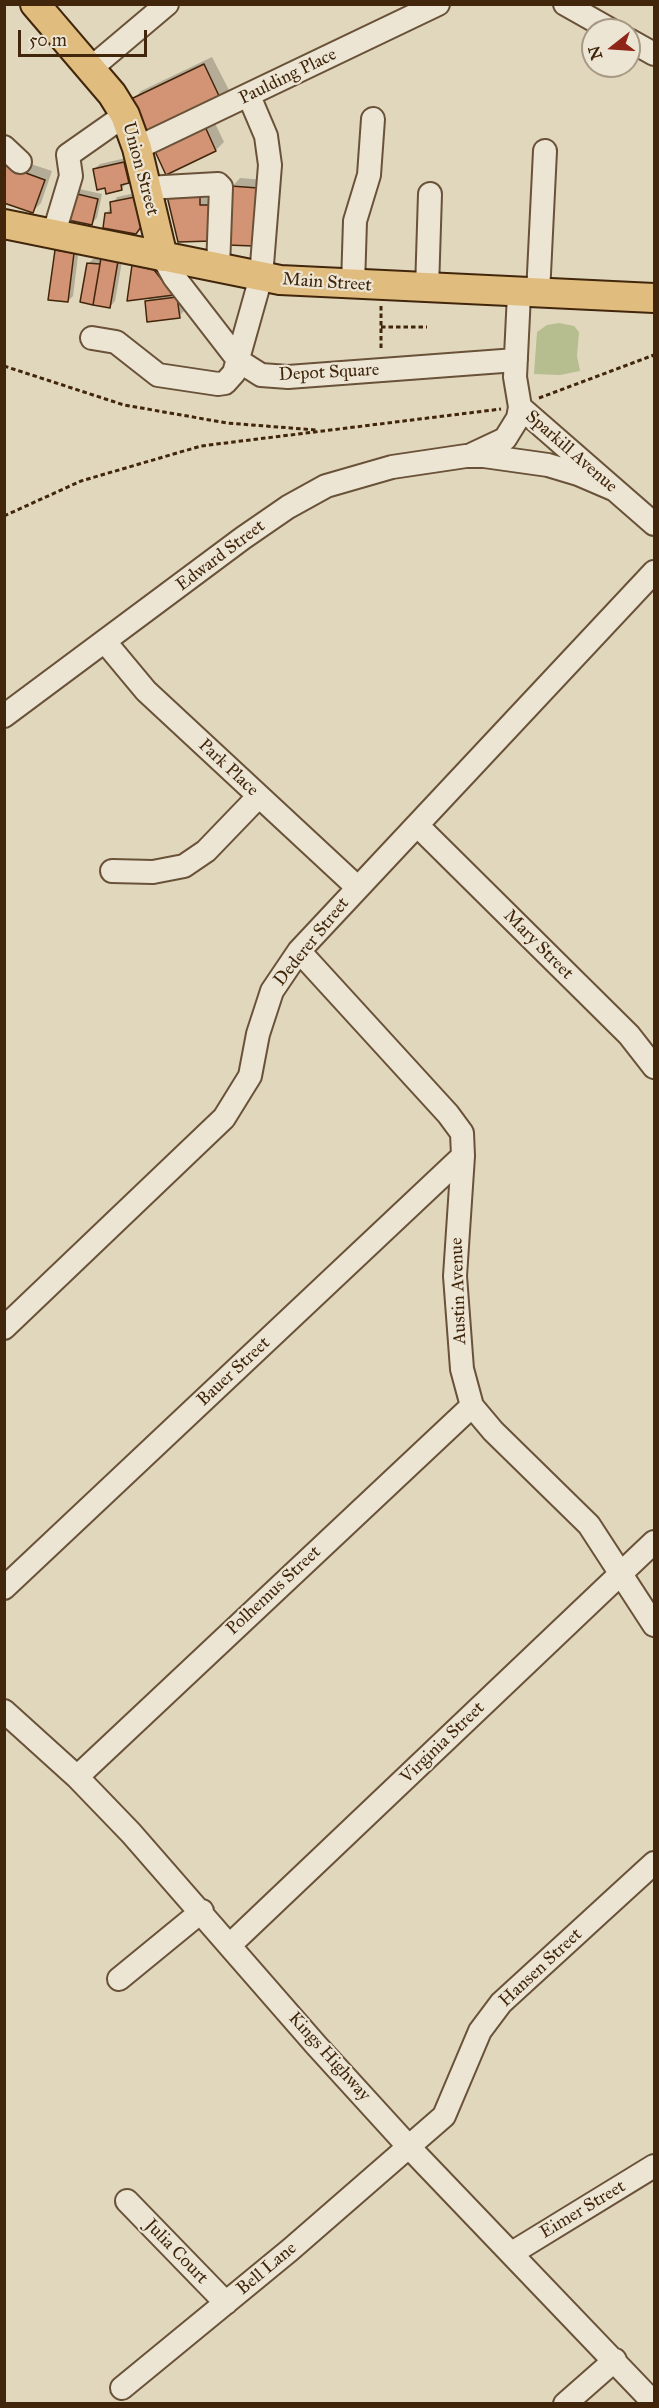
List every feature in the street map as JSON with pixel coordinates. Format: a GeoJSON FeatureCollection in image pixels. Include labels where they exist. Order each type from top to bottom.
{"type":"FeatureCollection","features":[{"type":"Feature","properties":{"kind":"main road","name":"Union Street"},"geometry":{"type":"LineString","coordinates":[[35,4],[125,115],[137,148],[163,257]]}},
{"type":"Feature","properties":{"kind":"main road","name":"Main Street"},"geometry":{"type":"LineString","coordinates":[[4,224],[53,236],[261,277],[427,289],[654,298]]}},
{"type":"Feature","properties":{"kind":"street"},"geometry":{"type":"LineString","coordinates":[[90,69],[167,4]]}},
{"type":"Feature","properties":{"kind":"street","name":"Paulding Place"},"geometry":{"type":"LineString","coordinates":[[137,148],[438,4]]}},
{"type":"Feature","properties":{"kind":"street"},"geometry":{"type":"LineString","coordinates":[[565,4],[590,18]]}},
{"type":"Feature","properties":{"kind":"street"},"geometry":{"type":"LineString","coordinates":[[92,338],[116,342],[158,375],[225,383],[234,373],[261,277],[270,165],[266,136],[249,96]]}},
{"type":"Feature","properties":{"kind":"street"},"geometry":{"type":"LineString","coordinates":[[53,236],[71,176],[68,155],[125,115]]}},
{"type":"Feature","properties":{"kind":"street"},"geometry":{"type":"LineString","coordinates":[[353,285],[355,221],[369,175],[373,119]]}},
{"type":"Feature","properties":{"kind":"street","name":"Sparkill Avenue"},"geometry":{"type":"LineString","coordinates":[[545,151],[528,294],[516,360],[519,405],[654,524]]}},
{"type":"Feature","properties":{"kind":"street"},"geometry":{"type":"LineString","coordinates":[[147,188],[218,184],[220,187],[218,268]]}},
{"type":"Feature","properties":{"kind":"street"},"geometry":{"type":"LineString","coordinates":[[427,289],[430,194]]}},
{"type":"Feature","properties":{"kind":"street","name":"Depot Square"},"geometry":{"type":"LineString","coordinates":[[163,257],[174,277],[239,361],[261,375],[278,378],[516,360]]}},
{"type":"Feature","properties":{"kind":"street"},"geometry":{"type":"LineString","coordinates":[[466,456],[505,439],[518,418],[519,405]]}},
{"type":"Feature","properties":{"kind":"street"},"geometry":{"type":"LineString","coordinates":[[466,456],[501,458],[548,465],[578,474],[613,489]]}},
{"type":"Feature","properties":{"kind":"street","name":"Edward Street"},"geometry":{"type":"LineString","coordinates":[[4,716],[288,507],[326,486],[392,467],[466,456]]}},
{"type":"Feature","properties":{"kind":"street","name":"Dederer Street"},"geometry":{"type":"LineString","coordinates":[[4,1328],[224,1118],[250,1076],[258,1034],[272,991],[299,951],[654,572]]}},
{"type":"Feature","properties":{"kind":"street","name":"Park Place"},"geometry":{"type":"LineString","coordinates":[[106,643],[146,691],[357,887]]}},
{"type":"Feature","properties":{"kind":"street"},"geometry":{"type":"LineString","coordinates":[[112,871],[153,872],[184,866],[206,851],[258,797]]}},
{"type":"Feature","properties":{"kind":"street","name":"Mary Street"},"geometry":{"type":"LineString","coordinates":[[418,826],[629,1035],[654,1067]]}},
{"type":"Feature","properties":{"kind":"street","name":"Austin Avenue"},"geometry":{"type":"LineString","coordinates":[[299,951],[448,1114],[462,1133],[463,1156],[454,1276],[462,1369],[472,1406],[493,1431],[589,1525],[654,1624]]}},
{"type":"Feature","properties":{"kind":"street","name":"Bauer Street"},"geometry":{"type":"LineString","coordinates":[[4,1588],[463,1156]]}},
{"type":"Feature","properties":{"kind":"street","name":"Polhemus Street"},"geometry":{"type":"LineString","coordinates":[[77,1777],[472,1406]]}},
{"type":"Feature","properties":{"kind":"street","name":"Virginia Street"},"geometry":{"type":"LineString","coordinates":[[231,1944],[654,1542]]}},
{"type":"Feature","properties":{"kind":"street","name":"Kings Highway"},"geometry":{"type":"LineString","coordinates":[[4,1711],[77,1777],[202,1911],[316,2045],[409,2147],[654,2403]]}},
{"type":"Feature","properties":{"kind":"street","name":"Hansen Street"},"geometry":{"type":"LineString","coordinates":[[409,2147],[444,2116],[480,2031],[501,2003],[654,1863]]}},
{"type":"Feature","properties":{"kind":"street"},"geometry":{"type":"LineString","coordinates":[[119,1978],[202,1911]]}},
{"type":"Feature","properties":{"kind":"street","name":"Bell Lane"},"geometry":{"type":"LineString","coordinates":[[122,2388],[409,2147]]}},
{"type":"Feature","properties":{"kind":"street","name":"Eimer Street"},"geometry":{"type":"LineString","coordinates":[[512,2253],[654,2166]]}},
{"type":"Feature","properties":{"kind":"street","name":"Julia Court"},"geometry":{"type":"LineString","coordinates":[[127,2201],[226,2303]]}},
{"type":"Feature","properties":{"kind":"street"},"geometry":{"type":"LineString","coordinates":[[564,2403],[615,2360]]}},
{"type":"Feature","properties":{"kind":"path"},"geometry":{"type":"LineString","coordinates":[[381,303],[381,352]]}},
{"type":"Feature","properties":{"kind":"path"},"geometry":{"type":"LineString","coordinates":[[381,327],[427,327]]}},
{"type":"Feature","properties":{"kind":"path"},"geometry":{"type":"LineString","coordinates":[[4,516],[81,481],[201,446],[519,405],[654,355]]}},
{"type":"Feature","properties":{"kind":"path"},"geometry":{"type":"LineString","coordinates":[[4,366],[124,405],[227,423],[322,431]]}},
{"type":"Feature","properties":{"kind":"green space"},"geometry":{"type":"Polygon","coordinates":[[[559,323],[574,326],[579,332],[577,356],[580,371],[560,375],[534,374],[537,332],[547,325],[559,323]]]}},
{"type":"Feature","properties":{"kind":"building"},"geometry":{"type":"Polygon","coordinates":[[[204,64],[221,100],[148,135],[131,99],[204,64]]]}},
{"type":"Feature","properties":{"kind":"building"},"geometry":{"type":"Polygon","coordinates":[[[203,122],[216,151],[166,175],[152,145],[203,122]]]}},
{"type":"Feature","properties":{"kind":"building"},"geometry":{"type":"Polygon","coordinates":[[[124,162],[129,183],[121,185],[122,190],[106,194],[105,188],[97,190],[93,169],[124,162]]]}},
{"type":"Feature","properties":{"kind":"building"},"geometry":{"type":"Polygon","coordinates":[[[4,165],[45,180],[33,213],[4,203],[4,165]]]}},
{"type":"Feature","properties":{"kind":"building"},"geometry":{"type":"Polygon","coordinates":[[[231,186],[258,188],[254,246],[227,245],[231,186]]]}},
{"type":"Feature","properties":{"kind":"building"},"geometry":{"type":"Polygon","coordinates":[[[200,190],[200,205],[212,205],[212,241],[178,242],[166,192],[200,190]]]}},
{"type":"Feature","properties":{"kind":"building"},"geometry":{"type":"Polygon","coordinates":[[[69,192],[98,199],[92,225],[63,219],[69,192]]]}},
{"type":"Feature","properties":{"kind":"building"},"geometry":{"type":"Polygon","coordinates":[[[135,197],[141,227],[136,234],[103,228],[105,213],[111,213],[110,202],[135,197]]]}},
{"type":"Feature","properties":{"kind":"building"},"geometry":{"type":"Polygon","coordinates":[[[55,250],[74,253],[68,302],[48,300],[55,250]]]}},
{"type":"Feature","properties":{"kind":"building"},"geometry":{"type":"Polygon","coordinates":[[[101,258],[118,261],[110,308],[93,305],[101,258]]]}},
{"type":"Feature","properties":{"kind":"building"},"geometry":{"type":"Polygon","coordinates":[[[87,263],[100,264],[93,305],[80,302],[87,263]]]}},
{"type":"Feature","properties":{"kind":"building"},"geometry":{"type":"Polygon","coordinates":[[[132,265],[154,270],[174,295],[127,301],[132,265]]]}},
{"type":"Feature","properties":{"kind":"building"},"geometry":{"type":"Polygon","coordinates":[[[177,297],[180,318],[147,322],[145,301],[177,297]]]}}]}
